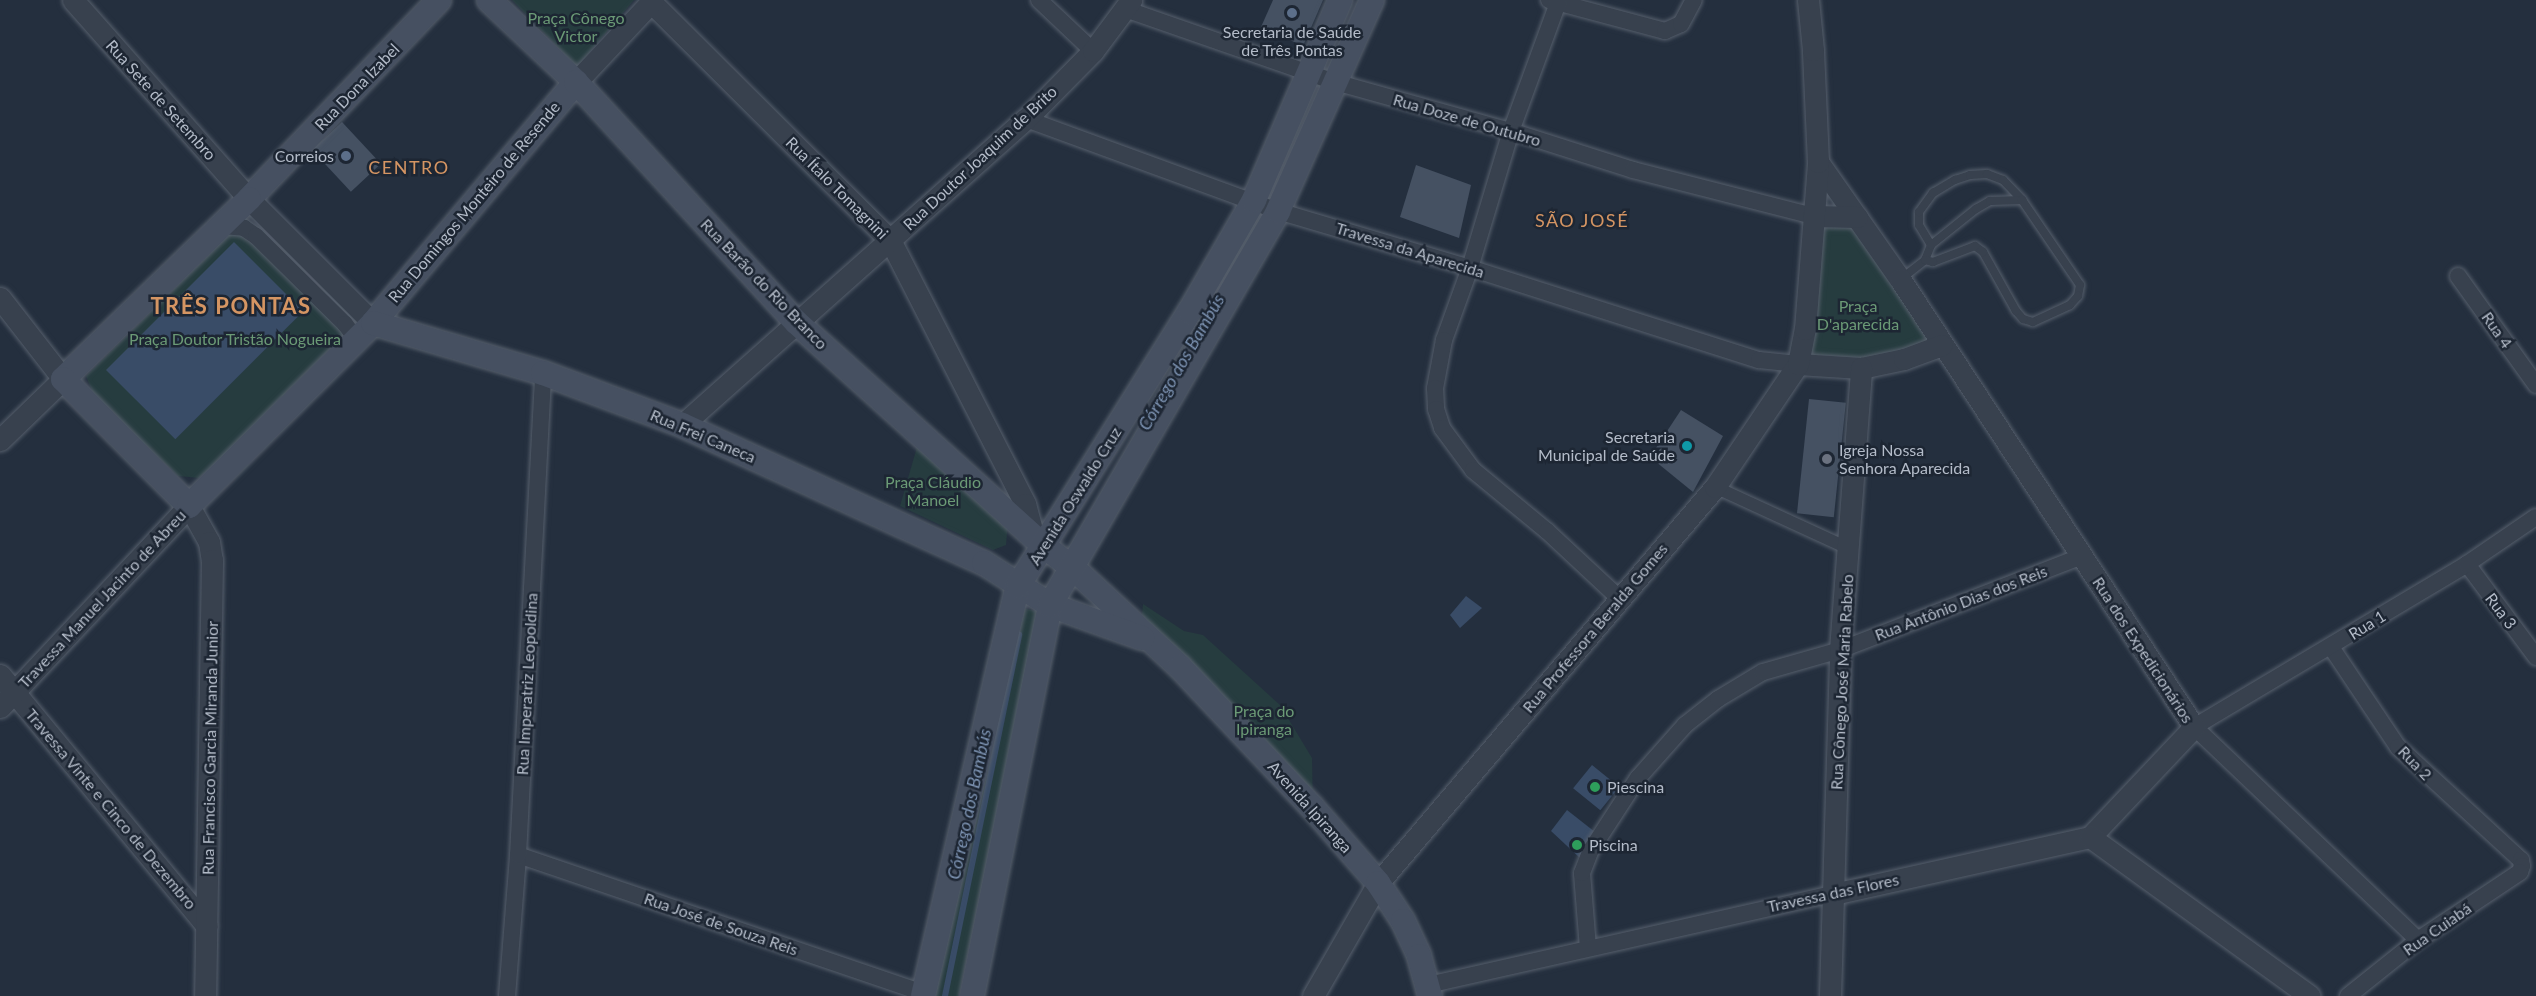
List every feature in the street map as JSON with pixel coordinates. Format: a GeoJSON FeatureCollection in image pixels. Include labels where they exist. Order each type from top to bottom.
{"type":"FeatureCollection","features":[{"type":"Feature","properties":{"kind":"main road","name":"Rua Dona Izabel"},"geometry":{"type":"LineString","coordinates":[[249,199],[439,0]]}},
{"type":"Feature","properties":{"kind":"main road"},"geometry":{"type":"LineString","coordinates":[[489,0],[576,82]]}},
{"type":"Feature","properties":{"kind":"main road","name":"Avenida Oswaldo Cruz"},"geometry":{"type":"LineString","coordinates":[[923,995],[1018,586],[1039,542],[1190,311],[1254,200],[1340,0]]}},
{"type":"Feature","properties":{"kind":"main road","name":"Avenida Oswaldo Cruz"},"geometry":{"type":"LineString","coordinates":[[972,996],[1050,605],[1278,211],[1372,0]]}},
{"type":"Feature","properties":{"kind":"main road","name":"Rua Barão do Rio Branco"},"geometry":{"type":"LineString","coordinates":[[576,82],[796,322],[1020,511],[1039,542],[1072,567]]}},
{"type":"Feature","properties":{"kind":"main road","name":"Rua Domingos Monteiro de Resende"},"geometry":{"type":"LineString","coordinates":[[365,332],[576,82]]}},
{"type":"Feature","properties":{"kind":"main road"},"geometry":{"type":"LineString","coordinates":[[249,199],[63,379],[189,506],[365,332]]}},
{"type":"Feature","properties":{"kind":"main road","name":"Rua Frei Caneca"},"geometry":{"type":"LineString","coordinates":[[365,332],[543,373],[682,425],[984,563],[1050,605]]}},
{"type":"Feature","properties":{"kind":"main road","name":"Avenida Ipiranga"},"geometry":{"type":"LineString","coordinates":[[1072,567],[1153,642],[1312,807],[1378,883],[1403,921],[1419,956],[1429,991]]}},
{"type":"Feature","properties":{"kind":"main road","name":"Avenida Ipiranga"},"geometry":{"type":"LineString","coordinates":[[1050,605],[1153,642]]}},
{"type":"Feature","properties":{"kind":"street","name":"Rua Sete de Setembro"},"geometry":{"type":"LineString","coordinates":[[73,0],[249,199]]}},
{"type":"Feature","properties":{"kind":"street"},"geometry":{"type":"LineString","coordinates":[[1039,0],[1093,51]]}},
{"type":"Feature","properties":{"kind":"street"},"geometry":{"type":"LineString","coordinates":[[1620,599],[1547,531],[1473,470],[1442,428],[1436,409],[1434,388],[1444,340],[1470,268],[1511,132],[1555,1],[1665,31],[1681,24],[1694,0]]}},
{"type":"Feature","properties":{"kind":"street"},"geometry":{"type":"LineString","coordinates":[[1808,0],[1814,50],[1818,162],[1805,329],[1798,364],[1861,368],[1904,359],[1942,345],[1900,279],[1818,162]]}},
{"type":"Feature","properties":{"kind":"street"},"geometry":{"type":"LineString","coordinates":[[576,82],[652,1]]}},
{"type":"Feature","properties":{"kind":"street","name":"Rua Ítalo Tomagnini"},"geometry":{"type":"LineString","coordinates":[[652,1],[890,240],[1020,511]]}},
{"type":"Feature","properties":{"kind":"street","name":"Rua Doutor Joaquim de Brito"},"geometry":{"type":"LineString","coordinates":[[682,425],[1026,119],[1093,51],[1128,4]]}},
{"type":"Feature","properties":{"kind":"street","name":"Rua Doze de Outubro"},"geometry":{"type":"LineString","coordinates":[[1128,4],[1335,82],[1511,132],[1633,171],[1813,216]]}},
{"type":"Feature","properties":{"kind":"street","name":"Travessa da Aparecida"},"geometry":{"type":"LineString","coordinates":[[1026,119],[1254,200],[1278,211],[1470,268],[1759,360],[1798,364]]}},
{"type":"Feature","properties":{"kind":"street"},"geometry":{"type":"LineString","coordinates":[[249,199],[365,332]]}},
{"type":"Feature","properties":{"kind":"street"},"geometry":{"type":"LineString","coordinates":[[1813,216],[1857,217]]}},
{"type":"Feature","properties":{"kind":"street"},"geometry":{"type":"LineString","coordinates":[[223,226],[244,228],[256,236],[345,324],[365,332]]}},
{"type":"Feature","properties":{"kind":"street","name":"Rua 4"},"geometry":{"type":"LineString","coordinates":[[2458,276],[2536,385]]}},
{"type":"Feature","properties":{"kind":"street"},"geometry":{"type":"LineString","coordinates":[[0,298],[63,379],[0,440]]}},
{"type":"Feature","properties":{"kind":"street","name":"Rua dos Expedicionários"},"geometry":{"type":"LineString","coordinates":[[1942,345],[2194,728],[2418,940]]}},
{"type":"Feature","properties":{"kind":"street","name":"Rua Professora Beralda Gomes"},"geometry":{"type":"LineString","coordinates":[[1312,996],[1378,883],[1715,487],[1798,364]]}},
{"type":"Feature","properties":{"kind":"street","name":"Rua Cônego José Maria Rabelo"},"geometry":{"type":"LineString","coordinates":[[1830,996],[1840,650],[1850,549],[1861,368]]}},
{"type":"Feature","properties":{"kind":"street","name":"Rua Imperatriz Leopoldina"},"geometry":{"type":"LineString","coordinates":[[507,996],[518,855],[543,373]]}},
{"type":"Feature","properties":{"kind":"street"},"geometry":{"type":"LineString","coordinates":[[1715,487],[1850,549]]}},
{"type":"Feature","properties":{"kind":"street","name":"Travessa Manuel Jacinto de Abreu"},"geometry":{"type":"LineString","coordinates":[[0,707],[189,506]]}},
{"type":"Feature","properties":{"kind":"street","name":"Rua Francisco Garcia Miranda Junior"},"geometry":{"type":"LineString","coordinates":[[189,506],[209,542],[212,560],[205,996]]}},
{"type":"Feature","properties":{"kind":"street","name":"Rua 1"},"geometry":{"type":"LineString","coordinates":[[2194,728],[2467,564],[2536,517]]}},
{"type":"Feature","properties":{"kind":"street","name":"Rua Antônio Dias dos Reis"},"geometry":{"type":"LineString","coordinates":[[1588,948],[1582,873],[1591,850],[1638,778],[1685,725],[1718,699],[1763,672],[1840,650],[2082,556]]}},
{"type":"Feature","properties":{"kind":"street","name":"Rua 3"},"geometry":{"type":"LineString","coordinates":[[2467,564],[2536,657]]}},
{"type":"Feature","properties":{"kind":"street","name":"Rua 2"},"geometry":{"type":"LineString","coordinates":[[2331,647],[2409,759],[2521,861]]}},
{"type":"Feature","properties":{"kind":"street","name":"Travessa Vinte e Cinco de Dezembro"},"geometry":{"type":"LineString","coordinates":[[0,675],[207,926]]}},
{"type":"Feature","properties":{"kind":"street"},"geometry":{"type":"LineString","coordinates":[[2194,728],[2090,837],[2310,996]]}},
{"type":"Feature","properties":{"kind":"street","name":"Travessa das Flores"},"geometry":{"type":"LineString","coordinates":[[1429,991],[1588,948],[2090,837]]}},
{"type":"Feature","properties":{"kind":"street","name":"Rua José de Souza Reis"},"geometry":{"type":"LineString","coordinates":[[518,855],[923,995]]}},
{"type":"Feature","properties":{"kind":"street","name":"Rua Cuiabá"},"geometry":{"type":"LineString","coordinates":[[2348,996],[2418,940],[2520,872],[2521,861]]}},
{"type":"Feature","properties":{"kind":"lane"},"geometry":{"type":"LineString","coordinates":[[1925,260],[1933,262],[1975,246],[1983,252],[2016,311],[2023,319],[2033,322],[2070,305],[2078,296],[2080,285],[2022,200],[2003,180],[1988,174],[1970,175],[1955,180],[1932,193],[1919,212],[1919,225],[1931,245]]}},
{"type":"Feature","properties":{"kind":"lane"},"geometry":{"type":"LineString","coordinates":[[1900,279],[1925,260],[1931,245],[1976,209],[1990,201],[2022,200]]}},
{"type":"Feature","properties":{"kind":"green space","name":"Praça Cônego Victor"},"geometry":{"type":"Polygon","coordinates":[[[512,0],[634,0],[577,67],[512,0]]]}},
{"type":"Feature","properties":{"kind":"green space","name":"Praça D'aparecida"},"geometry":{"type":"Polygon","coordinates":[[[1853,224],[1931,341],[1860,362],[1806,358],[1819,225],[1853,224]]]}},
{"type":"Feature","properties":{"kind":"green space","name":"Praça Doutor Tristão Nogueira"},"geometry":{"type":"Polygon","coordinates":[[[230,234],[251,236],[341,325],[345,343],[199,478],[178,476],[94,396],[86,376],[230,234]]]}},
{"type":"Feature","properties":{"kind":"green space","name":"Praça Cláudio Manoel"},"geometry":{"type":"Polygon","coordinates":[[[919,440],[1008,523],[1006,545],[993,550],[900,506],[919,440]]]}},
{"type":"Feature","properties":{"kind":"green space","name":"Praça do Ipiranga"},"geometry":{"type":"Polygon","coordinates":[[[1143,604],[1184,631],[1203,635],[1280,705],[1312,758],[1313,807],[1154,632],[1142,614],[1143,604]]]}},
{"type":"Feature","properties":{"kind":"green space"},"geometry":{"type":"Polygon","coordinates":[[[1017,607],[1040,612],[959,996],[934,995],[1017,607]]]}},
{"type":"Feature","properties":{"kind":"water"},"geometry":{"type":"Polygon","coordinates":[[[234,242],[303,311],[175,439],[106,370],[234,242]]]}},
{"type":"Feature","properties":{"kind":"water"},"geometry":{"type":"Polygon","coordinates":[[[1466,596],[1482,608],[1460,628],[1450,615],[1466,596]]]}},
{"type":"Feature","properties":{"kind":"water","name":"Piescina"},"geometry":{"type":"Polygon","coordinates":[[[1592,765],[1619,787],[1600,810],[1573,788],[1592,765]]]}},
{"type":"Feature","properties":{"kind":"water","name":"Piscina"},"geometry":{"type":"Polygon","coordinates":[[[1567,810],[1595,832],[1581,859],[1551,831],[1567,810]]]}},
{"type":"Feature","properties":{"kind":"building","name":"Secretaria de Saúde de Três Pontas"},"geometry":{"type":"Polygon","coordinates":[[[1273,0],[1323,0],[1303,46],[1261,27],[1273,0]]]}},
{"type":"Feature","properties":{"kind":"building","name":"Correios"},"geometry":{"type":"Polygon","coordinates":[[[342,122],[381,164],[351,192],[312,150],[342,122]]]}},
{"type":"Feature","properties":{"kind":"building"},"geometry":{"type":"Polygon","coordinates":[[[1416,165],[1471,185],[1459,238],[1400,217],[1416,165]]]}},
{"type":"Feature","properties":{"kind":"building","name":"Igreja Nossa Senhora Aparecida"},"geometry":{"type":"Polygon","coordinates":[[[1809,399],[1846,403],[1834,517],[1797,513],[1809,399]]]}},
{"type":"Feature","properties":{"kind":"building","name":"Secretaria Municipal de Saúde"},"geometry":{"type":"Polygon","coordinates":[[[1681,410],[1723,436],[1693,492],[1650,457],[1681,410]]]}},
{"type":"Feature","properties":{"kind":"waterway","name":"Córrego dos Bambús"},"geometry":{"type":"LineString","coordinates":[[945,996],[1019,635]]}},
{"type":"Feature","properties":{"kind":"place","name":"Secretaria de Saúde de Três Pontas"},"geometry":{"type":"Point","coordinates":[1292,13]}},
{"type":"Feature","properties":{"kind":"place","name":"Correios"},"geometry":{"type":"Point","coordinates":[346,156]}},
{"type":"Feature","properties":{"kind":"place","name":"Secretaria Municipal de Saúde"},"geometry":{"type":"Point","coordinates":[1687,446]}},
{"type":"Feature","properties":{"kind":"place","name":"Igreja Nossa Senhora Aparecida"},"geometry":{"type":"Point","coordinates":[1827,459]}},
{"type":"Feature","properties":{"kind":"place","name":"Piescina"},"geometry":{"type":"Point","coordinates":[1595,787]}},
{"type":"Feature","properties":{"kind":"place","name":"Piscina"},"geometry":{"type":"Point","coordinates":[1577,845]}},
{"type":"Feature","properties":{"kind":"district","name":"CENTRO"},"geometry":{"type":"Point","coordinates":[409,167]}},
{"type":"Feature","properties":{"kind":"district","name":"SÃO JOSÉ"},"geometry":{"type":"Point","coordinates":[1582,220]}},
{"type":"Feature","properties":{"kind":"district","name":"TRÊS PONTAS"},"geometry":{"type":"Point","coordinates":[231,306]}}]}
